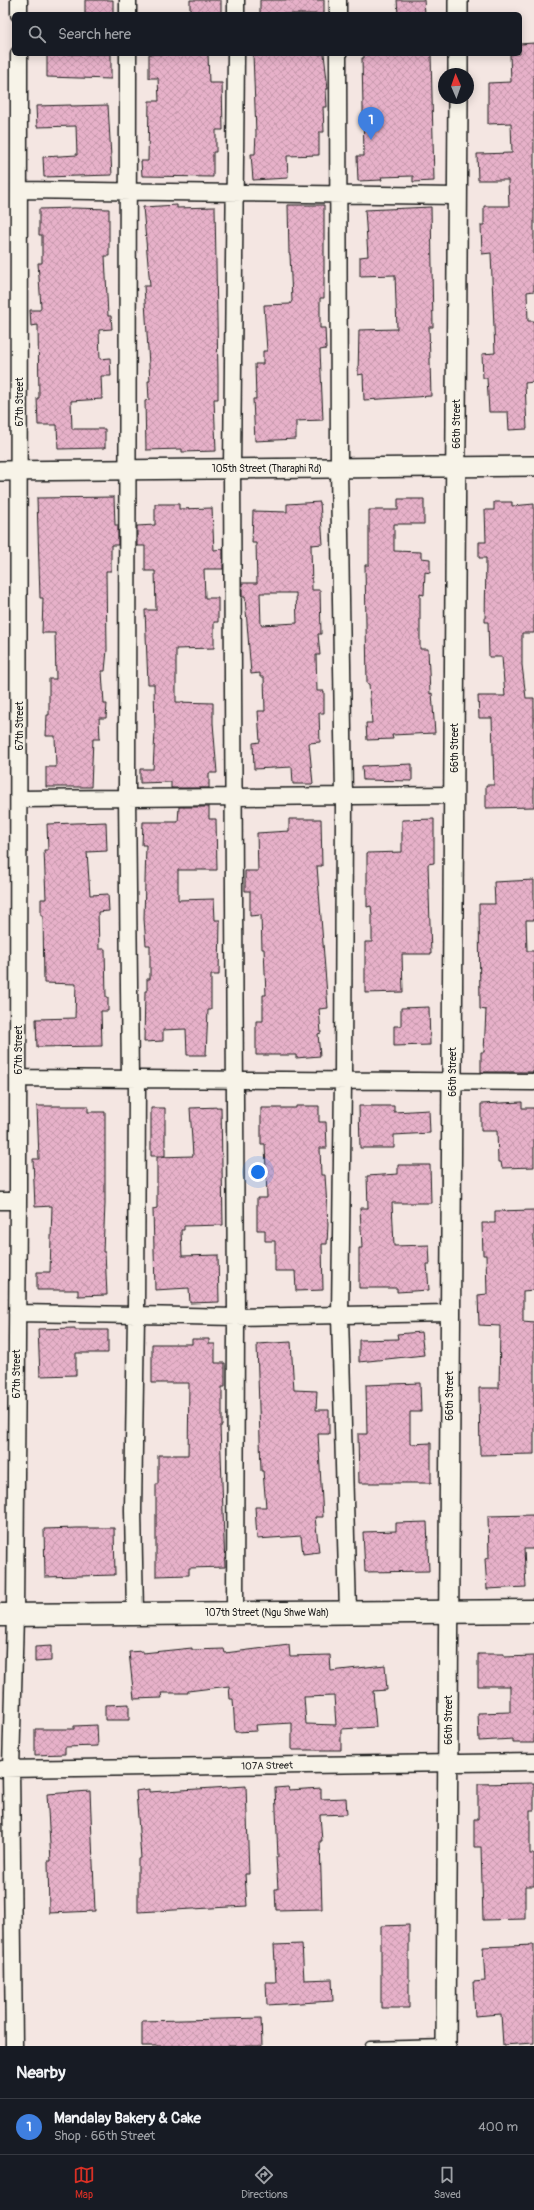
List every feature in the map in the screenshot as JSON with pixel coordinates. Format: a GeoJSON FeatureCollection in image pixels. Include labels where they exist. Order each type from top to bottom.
{"type":"FeatureCollection","features":[{"type":"Feature","properties":{"kind":"main road","name":"107th Street (Ngu Shwe Wah)"},"geometry":{"type":"LineString","coordinates":[[7,1615],[235,1612],[534,1611]]}},
{"type":"Feature","properties":{"kind":"street"},"geometry":{"type":"LineString","coordinates":[[19,0],[19,12]]}},
{"type":"Feature","properties":{"kind":"street"},"geometry":{"type":"LineString","coordinates":[[128,0],[128,12]]}},
{"type":"Feature","properties":{"kind":"street"},"geometry":{"type":"LineString","coordinates":[[236,0],[236,12]]}},
{"type":"Feature","properties":{"kind":"street"},"geometry":{"type":"LineString","coordinates":[[338,0],[338,12]]}},
{"type":"Feature","properties":{"kind":"street"},"geometry":{"type":"LineString","coordinates":[[458,0],[458,12]]}},
{"type":"Feature","properties":{"kind":"street","name":"67th Street"},"geometry":{"type":"LineString","coordinates":[[14,2046],[6,1909],[5,1769],[7,1615],[17,1313],[18,1201],[19,56]]}},
{"type":"Feature","properties":{"kind":"street"},"geometry":{"type":"LineString","coordinates":[[128,56],[127,797],[134,1079],[136,1315],[133,1510],[134,1614]]}},
{"type":"Feature","properties":{"kind":"street"},"geometry":{"type":"LineString","coordinates":[[235,1612],[236,1317],[232,796],[232,468],[236,56]]}},
{"type":"Feature","properties":{"kind":"street"},"geometry":{"type":"LineString","coordinates":[[338,56],[339,468],[344,796],[340,1316],[348,1612]]}},
{"type":"Feature","properties":{"kind":"street"},"geometry":{"type":"LineString","coordinates":[[458,56],[458,68]]}},
{"type":"Feature","properties":{"kind":"street","name":"66th Street"},"geometry":{"type":"LineString","coordinates":[[446,2045],[458,104]]}},
{"type":"Feature","properties":{"kind":"street"},"geometry":{"type":"LineString","coordinates":[[19,190],[457,196]]}},
{"type":"Feature","properties":{"kind":"street","name":"105th Street (Tharaphi Rd)"},"geometry":{"type":"LineString","coordinates":[[0,471],[534,466]]}},
{"type":"Feature","properties":{"kind":"street"},"geometry":{"type":"LineString","coordinates":[[19,799],[453,795]]}},
{"type":"Feature","properties":{"kind":"street"},"geometry":{"type":"LineString","coordinates":[[18,1078],[534,1082]]}},
{"type":"Feature","properties":{"kind":"street"},"geometry":{"type":"LineString","coordinates":[[0,1201],[18,1201]]}},
{"type":"Feature","properties":{"kind":"street"},"geometry":{"type":"LineString","coordinates":[[17,1313],[236,1317],[450,1313]]}},
{"type":"Feature","properties":{"kind":"street","name":"107A Street"},"geometry":{"type":"LineString","coordinates":[[5,1769],[534,1762]]}},
{"type":"Feature","properties":{"kind":"lane"},"geometry":{"type":"LineString","coordinates":[[370,2046],[446,2045]]}},
{"type":"Feature","properties":{"kind":"building"},"geometry":{"type":"Polygon","coordinates":[[[85,0],[113,0],[113,12],[85,12],[85,0]]]}},
{"type":"Feature","properties":{"kind":"building"},"geometry":{"type":"Polygon","coordinates":[[[190,0],[221,0],[221,12],[190,12],[190,0]]]}},
{"type":"Feature","properties":{"kind":"building"},"geometry":{"type":"Polygon","coordinates":[[[260,0],[324,0],[324,12],[260,12],[260,0]]]}},
{"type":"Feature","properties":{"kind":"building"},"geometry":{"type":"Polygon","coordinates":[[[397,0],[424,0],[425,12],[398,12],[397,0]]]}},
{"type":"Feature","properties":{"kind":"building"},"geometry":{"type":"Polygon","coordinates":[[[534,43],[534,291],[527,292],[528,321],[534,321],[534,382],[525,383],[527,429],[509,430],[508,412],[489,412],[487,378],[483,378],[482,354],[495,353],[491,253],[482,254],[481,225],[484,225],[484,206],[509,206],[508,180],[478,180],[477,154],[512,153],[511,123],[488,124],[488,83],[511,82],[510,56],[522,56],[522,44],[534,43]]]}},
{"type":"Feature","properties":{"kind":"building"},"geometry":{"type":"Polygon","coordinates":[[[47,56],[111,56],[111,79],[47,77],[47,56]]]}},
{"type":"Feature","properties":{"kind":"building"},"geometry":{"type":"Polygon","coordinates":[[[149,56],[208,56],[209,83],[222,83],[223,130],[216,130],[216,152],[213,152],[213,177],[142,176],[141,161],[148,161],[149,101],[159,101],[158,78],[149,78],[149,56]]]}},
{"type":"Feature","properties":{"kind":"building"},"geometry":{"type":"Polygon","coordinates":[[[253,56],[324,56],[328,89],[326,89],[327,107],[323,107],[324,132],[319,132],[319,155],[287,156],[288,178],[253,180],[251,154],[255,154],[256,133],[253,56]]]}},
{"type":"Feature","properties":{"kind":"building"},"geometry":{"type":"Polygon","coordinates":[[[364,56],[431,56],[434,181],[413,182],[413,176],[381,177],[382,180],[358,181],[357,156],[364,156],[362,58],[364,58],[364,56]]]}},
{"type":"Feature","properties":{"kind":"building"},"geometry":{"type":"Polygon","coordinates":[[[108,105],[112,175],[44,177],[43,157],[77,155],[76,126],[37,127],[36,106],[108,105]]]}},
{"type":"Feature","properties":{"kind":"building"},"geometry":{"type":"Polygon","coordinates":[[[177,205],[177,208],[215,207],[218,376],[218,399],[214,399],[216,451],[182,452],[182,449],[146,450],[145,401],[149,400],[148,381],[150,381],[144,286],[150,286],[143,207],[177,205]]]}},
{"type":"Feature","properties":{"kind":"building"},"geometry":{"type":"Polygon","coordinates":[[[288,205],[324,205],[324,298],[320,298],[320,328],[325,328],[326,349],[320,350],[323,420],[296,421],[296,439],[255,441],[253,399],[256,399],[255,364],[263,364],[263,351],[267,351],[264,305],[290,304],[292,301],[288,205]]]}},
{"type":"Feature","properties":{"kind":"building"},"geometry":{"type":"Polygon","coordinates":[[[431,207],[433,327],[429,327],[431,396],[364,400],[363,374],[358,375],[359,330],[397,329],[395,275],[360,276],[360,257],[368,256],[365,210],[431,207]]]}},
{"type":"Feature","properties":{"kind":"building"},"geometry":{"type":"Polygon","coordinates":[[[39,209],[109,209],[109,256],[105,256],[108,316],[111,316],[112,329],[99,330],[100,359],[110,358],[111,376],[101,376],[102,399],[71,401],[72,429],[105,429],[105,448],[58,449],[57,425],[38,425],[38,325],[31,326],[30,310],[40,310],[41,307],[38,263],[42,263],[42,235],[39,235],[39,209]]]}},
{"type":"Feature","properties":{"kind":"building"},"geometry":{"type":"Polygon","coordinates":[[[114,497],[115,525],[118,525],[118,545],[111,545],[111,571],[106,571],[107,650],[105,671],[102,671],[104,704],[107,704],[106,718],[99,718],[100,739],[93,739],[91,787],[46,787],[46,767],[56,767],[55,736],[46,736],[47,715],[49,715],[49,679],[56,679],[55,633],[42,633],[43,598],[40,598],[37,498],[114,497]]]}},
{"type":"Feature","properties":{"kind":"building"},"geometry":{"type":"Polygon","coordinates":[[[398,499],[424,499],[424,524],[394,524],[394,551],[421,552],[421,558],[430,559],[430,573],[425,572],[424,595],[420,594],[420,649],[428,649],[430,694],[432,693],[435,733],[392,735],[393,739],[367,740],[366,723],[372,723],[369,684],[367,684],[365,565],[369,565],[369,510],[398,510],[398,499]]]}},
{"type":"Feature","properties":{"kind":"building"},"geometry":{"type":"Polygon","coordinates":[[[320,502],[323,544],[311,545],[312,590],[320,590],[321,634],[318,634],[320,655],[316,655],[317,691],[324,691],[324,713],[319,713],[320,742],[309,743],[313,784],[293,784],[292,767],[254,769],[253,743],[260,742],[258,711],[265,711],[264,677],[260,677],[260,673],[251,674],[245,597],[242,597],[242,583],[257,583],[256,543],[252,543],[253,511],[287,512],[287,504],[320,502]],[[260,593],[261,625],[297,623],[296,593],[260,593]]]}},
{"type":"Feature","properties":{"kind":"building"},"geometry":{"type":"Polygon","coordinates":[[[494,502],[512,502],[512,506],[534,504],[534,633],[522,633],[522,665],[526,698],[534,698],[534,807],[486,808],[486,785],[494,785],[492,718],[479,718],[478,696],[505,696],[502,657],[489,657],[488,622],[485,622],[486,558],[479,558],[479,542],[486,542],[485,510],[494,510],[494,502]]]}},
{"type":"Feature","properties":{"kind":"building"},"geometry":{"type":"Polygon","coordinates":[[[155,504],[179,504],[179,509],[212,508],[214,550],[223,549],[223,569],[204,569],[205,598],[218,598],[218,622],[214,622],[214,648],[176,649],[176,702],[213,703],[217,773],[209,773],[209,788],[171,788],[171,782],[140,783],[140,769],[153,769],[155,732],[154,684],[148,684],[145,610],[156,610],[155,571],[145,571],[145,546],[137,546],[137,526],[155,525],[155,504]]]}},
{"type":"Feature","properties":{"kind":"building"},"geometry":{"type":"Polygon","coordinates":[[[412,764],[412,781],[363,780],[362,766],[412,764]]]}},
{"type":"Feature","properties":{"kind":"building"},"geometry":{"type":"Polygon","coordinates":[[[179,807],[209,807],[209,819],[216,819],[217,870],[178,870],[178,900],[214,899],[215,920],[220,920],[219,975],[211,975],[211,1010],[208,1010],[206,1055],[187,1055],[186,1029],[163,1030],[163,1041],[144,1042],[145,991],[147,991],[147,979],[150,979],[150,945],[146,945],[144,919],[146,845],[142,845],[143,822],[178,822],[179,807]]]}},
{"type":"Feature","properties":{"kind":"building"},"geometry":{"type":"Polygon","coordinates":[[[289,819],[321,819],[322,866],[317,866],[328,1008],[319,1009],[321,1033],[318,1034],[320,1056],[296,1058],[296,1055],[256,1055],[256,1021],[263,1021],[263,995],[266,995],[264,949],[262,949],[261,915],[250,916],[250,891],[245,891],[245,871],[258,871],[257,833],[289,831],[289,819]]]}},
{"type":"Feature","properties":{"kind":"building"},"geometry":{"type":"Polygon","coordinates":[[[434,819],[434,863],[428,864],[431,954],[402,954],[403,992],[365,993],[365,942],[372,942],[371,906],[367,907],[367,853],[402,852],[402,820],[434,819]]]}},
{"type":"Feature","properties":{"kind":"building"},"geometry":{"type":"Polygon","coordinates":[[[106,822],[107,851],[87,852],[90,895],[108,894],[109,911],[98,912],[99,949],[105,949],[106,997],[108,997],[108,1011],[101,1011],[102,1046],[37,1047],[36,1019],[75,1018],[76,984],[44,983],[43,915],[41,915],[41,899],[46,899],[44,850],[48,850],[47,824],[106,822]]]}},
{"type":"Feature","properties":{"kind":"building"},"geometry":{"type":"Polygon","coordinates":[[[534,880],[534,920],[526,920],[527,951],[534,951],[534,1072],[481,1072],[481,1052],[484,1052],[486,1010],[480,1009],[479,904],[495,904],[494,882],[534,880]]]}},
{"type":"Feature","properties":{"kind":"building"},"geometry":{"type":"Polygon","coordinates":[[[429,1007],[430,1045],[394,1046],[394,1026],[401,1026],[401,1008],[429,1007]]]}},
{"type":"Feature","properties":{"kind":"building"},"geometry":{"type":"Polygon","coordinates":[[[522,1102],[522,1108],[534,1108],[534,1167],[502,1168],[501,1162],[498,1162],[497,1131],[481,1131],[481,1104],[522,1102]]]}},
{"type":"Feature","properties":{"kind":"building"},"geometry":{"type":"Polygon","coordinates":[[[37,1106],[88,1106],[88,1112],[105,1112],[105,1204],[103,1252],[105,1252],[107,1295],[78,1296],[78,1290],[37,1290],[37,1272],[50,1272],[52,1206],[35,1207],[33,1159],[39,1159],[37,1106]]]}},
{"type":"Feature","properties":{"kind":"building"},"geometry":{"type":"Polygon","coordinates":[[[296,1106],[319,1106],[319,1122],[326,1122],[327,1148],[320,1148],[321,1175],[325,1175],[328,1224],[327,1244],[322,1244],[323,1290],[296,1291],[295,1271],[275,1271],[275,1241],[265,1241],[265,1230],[257,1230],[257,1198],[267,1198],[265,1144],[261,1144],[261,1108],[296,1108],[296,1106]]]}},
{"type":"Feature","properties":{"kind":"building"},"geometry":{"type":"Polygon","coordinates":[[[359,1106],[394,1106],[394,1112],[429,1110],[430,1133],[394,1135],[394,1148],[360,1148],[359,1106]]]}},
{"type":"Feature","properties":{"kind":"building"},"geometry":{"type":"Polygon","coordinates":[[[221,1107],[223,1225],[184,1226],[184,1230],[181,1230],[182,1256],[218,1255],[219,1302],[190,1303],[189,1288],[155,1290],[153,1209],[157,1208],[157,1157],[193,1156],[190,1108],[221,1107]]]}},
{"type":"Feature","properties":{"kind":"building"},"geometry":{"type":"Polygon","coordinates":[[[151,1108],[165,1108],[165,1156],[151,1156],[151,1108]]]}},
{"type":"Feature","properties":{"kind":"building"},"geometry":{"type":"Polygon","coordinates":[[[398,1165],[430,1165],[431,1203],[392,1203],[394,1246],[429,1245],[430,1264],[427,1264],[429,1290],[397,1292],[397,1288],[359,1288],[359,1248],[362,1248],[360,1208],[368,1208],[367,1176],[398,1174],[398,1165]]]}},
{"type":"Feature","properties":{"kind":"building"},"geometry":{"type":"Polygon","coordinates":[[[534,1210],[534,1290],[523,1291],[523,1321],[534,1322],[534,1454],[480,1455],[479,1388],[499,1388],[500,1326],[479,1325],[478,1295],[487,1294],[486,1255],[483,1255],[482,1223],[495,1223],[495,1211],[534,1210]]]}},
{"type":"Feature","properties":{"kind":"building"},"geometry":{"type":"Polygon","coordinates":[[[75,1328],[75,1330],[108,1330],[108,1353],[76,1353],[76,1375],[40,1376],[38,1329],[75,1328]]]}},
{"type":"Feature","properties":{"kind":"building"},"geometry":{"type":"Polygon","coordinates":[[[421,1332],[424,1355],[359,1362],[359,1340],[398,1339],[397,1334],[421,1332]]]}},
{"type":"Feature","properties":{"kind":"building"},"geometry":{"type":"Polygon","coordinates":[[[192,1339],[209,1339],[209,1344],[215,1344],[215,1363],[225,1363],[225,1387],[222,1387],[222,1426],[220,1426],[225,1567],[189,1568],[189,1575],[156,1576],[156,1484],[158,1484],[158,1455],[188,1455],[189,1383],[152,1383],[152,1344],[192,1344],[192,1339]]]}},
{"type":"Feature","properties":{"kind":"building"},"geometry":{"type":"Polygon","coordinates":[[[291,1342],[294,1390],[317,1391],[316,1410],[329,1410],[329,1434],[318,1434],[323,1517],[315,1517],[319,1552],[303,1554],[301,1536],[257,1539],[255,1507],[266,1507],[263,1471],[261,1471],[257,1344],[291,1342]]]}},
{"type":"Feature","properties":{"kind":"building"},"geometry":{"type":"Polygon","coordinates":[[[420,1383],[421,1412],[410,1412],[410,1444],[431,1443],[431,1483],[359,1483],[358,1434],[367,1434],[366,1385],[420,1383]]]}},
{"type":"Feature","properties":{"kind":"building"},"geometry":{"type":"Polygon","coordinates":[[[534,1515],[534,1549],[524,1549],[526,1587],[487,1589],[485,1559],[489,1558],[488,1516],[534,1515]]]}},
{"type":"Feature","properties":{"kind":"building"},"geometry":{"type":"Polygon","coordinates":[[[427,1522],[429,1571],[365,1572],[363,1532],[396,1531],[396,1523],[427,1522]]]}},
{"type":"Feature","properties":{"kind":"building"},"geometry":{"type":"Polygon","coordinates":[[[114,1528],[115,1575],[45,1577],[44,1529],[114,1528]]]}},
{"type":"Feature","properties":{"kind":"building"},"geometry":{"type":"Polygon","coordinates":[[[289,1645],[290,1656],[330,1655],[331,1671],[385,1665],[387,1690],[373,1691],[376,1727],[341,1729],[341,1750],[292,1750],[292,1723],[256,1725],[257,1731],[235,1732],[233,1699],[230,1699],[229,1686],[188,1691],[188,1693],[161,1693],[162,1698],[134,1699],[129,1652],[143,1651],[143,1653],[192,1648],[192,1650],[224,1649],[225,1653],[289,1645]],[[334,1696],[304,1697],[306,1724],[336,1725],[334,1696]]]}},
{"type":"Feature","properties":{"kind":"building"},"geometry":{"type":"Polygon","coordinates":[[[51,1646],[51,1661],[35,1662],[35,1647],[51,1646]]]}},
{"type":"Feature","properties":{"kind":"building"},"geometry":{"type":"Polygon","coordinates":[[[478,1654],[504,1654],[504,1657],[534,1656],[534,1743],[513,1743],[513,1739],[479,1741],[478,1713],[510,1712],[510,1686],[478,1686],[478,1654]]]}},
{"type":"Feature","properties":{"kind":"building"},"geometry":{"type":"Polygon","coordinates":[[[129,1704],[129,1720],[105,1720],[105,1705],[129,1704]]]}},
{"type":"Feature","properties":{"kind":"building"},"geometry":{"type":"Polygon","coordinates":[[[97,1725],[98,1746],[65,1747],[65,1754],[35,1755],[35,1729],[74,1729],[74,1726],[97,1725]]]}},
{"type":"Feature","properties":{"kind":"building"},"geometry":{"type":"Polygon","coordinates":[[[534,1783],[534,1810],[530,1810],[530,1854],[534,1854],[534,1886],[525,1886],[525,1919],[483,1920],[481,1847],[474,1847],[474,1819],[478,1819],[478,1784],[534,1783]]]}},
{"type":"Feature","properties":{"kind":"building"},"geometry":{"type":"Polygon","coordinates":[[[246,1786],[249,1874],[245,1874],[247,1906],[138,1912],[138,1859],[141,1858],[136,1791],[149,1789],[149,1792],[246,1786]]]}},
{"type":"Feature","properties":{"kind":"building"},"geometry":{"type":"Polygon","coordinates":[[[288,1787],[289,1790],[321,1788],[321,1799],[346,1798],[347,1814],[320,1815],[322,1841],[320,1841],[322,1909],[276,1910],[275,1889],[278,1889],[276,1857],[278,1857],[275,1788],[288,1787]]]}},
{"type":"Feature","properties":{"kind":"building"},"geometry":{"type":"Polygon","coordinates":[[[90,1791],[95,1911],[49,1913],[48,1861],[51,1861],[47,1794],[90,1791]]]}},
{"type":"Feature","properties":{"kind":"building"},"geometry":{"type":"Polygon","coordinates":[[[409,1925],[409,2008],[381,2008],[381,1926],[409,1925]]]}},
{"type":"Feature","properties":{"kind":"building"},"geometry":{"type":"Polygon","coordinates":[[[302,1944],[304,1980],[332,1979],[333,2001],[267,2005],[266,1982],[276,1982],[274,1945],[302,1944]]]}},
{"type":"Feature","properties":{"kind":"building"},"geometry":{"type":"Polygon","coordinates":[[[534,1945],[534,2043],[503,2045],[501,2014],[475,2016],[473,1982],[485,1981],[483,1947],[534,1945]]]}},
{"type":"Feature","properties":{"kind":"building"},"geometry":{"type":"Polygon","coordinates":[[[261,2018],[262,2046],[142,2046],[142,2021],[261,2018]]]}},
{"type":"Feature","properties":{"kind":"place","name":"Mandalay Bakery & Cake"},"geometry":{"type":"Point","coordinates":[371,140]}}]}
